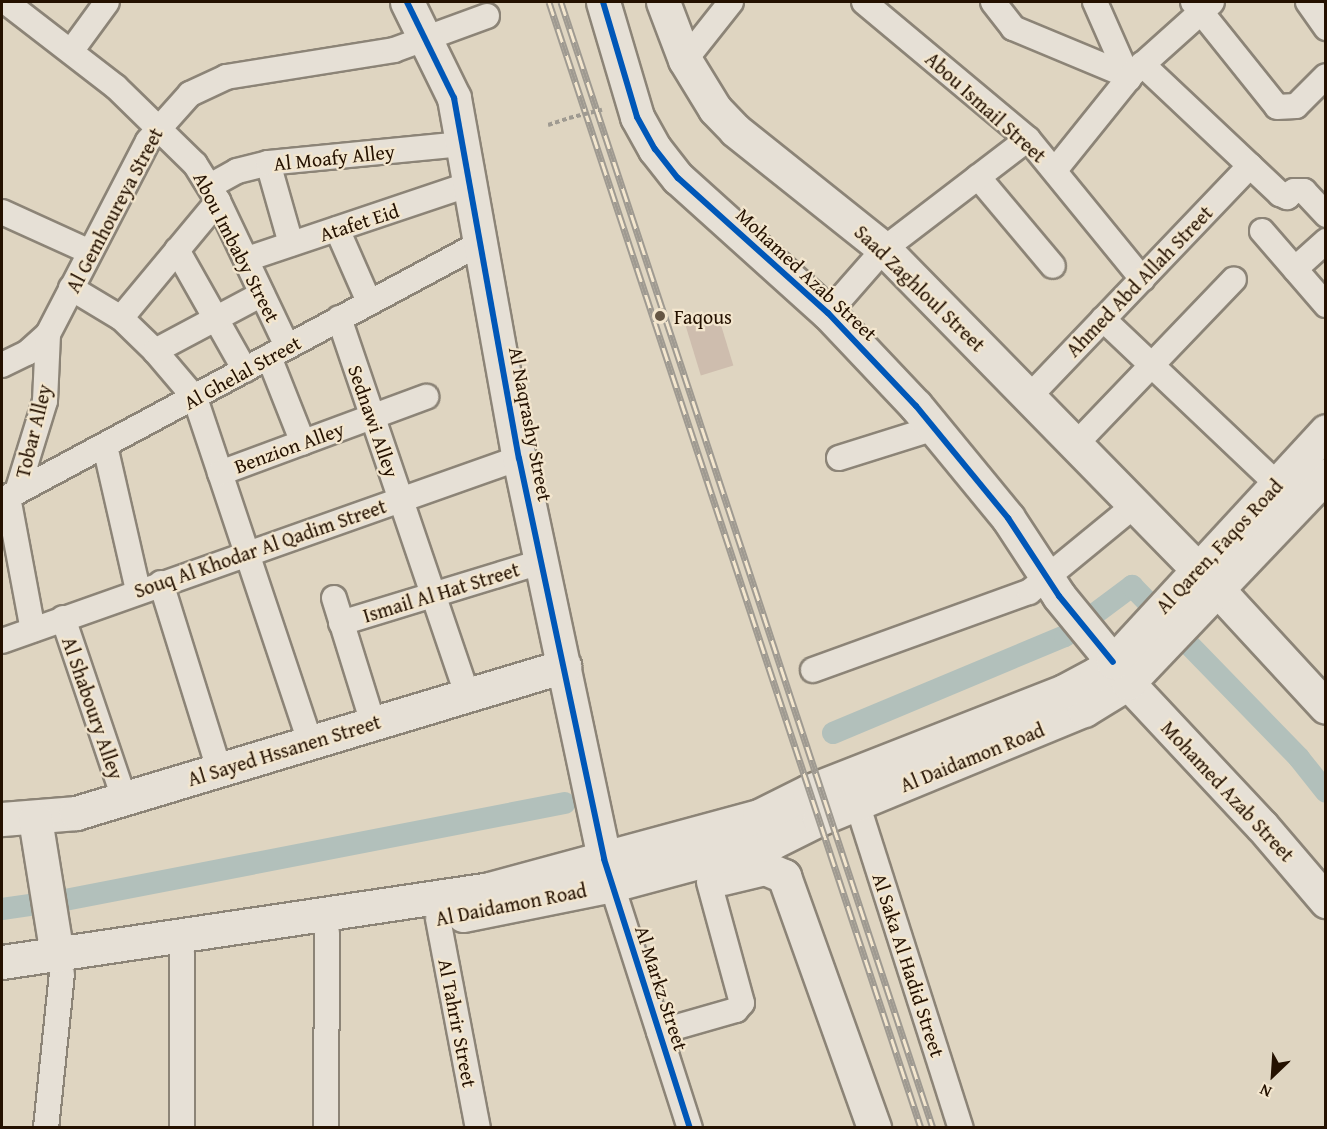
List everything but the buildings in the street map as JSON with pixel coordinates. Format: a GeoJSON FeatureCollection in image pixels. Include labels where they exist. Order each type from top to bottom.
{"type":"FeatureCollection","features":[{"type":"Feature","properties":{"kind":"main road","name":"Al Naqrashy Street"},"geometry":{"type":"LineString","coordinates":[[406,2],[428,39],[454,98],[519,458],[611,882]]}},
{"type":"Feature","properties":{"kind":"main road","name":"Mohamed Azab Street"},"geometry":{"type":"LineString","coordinates":[[603,2],[634,108],[655,149],[678,178],[828,313],[934,428],[1008,518],[1054,588],[1123,660],[1326,901]]}},
{"type":"Feature","properties":{"kind":"main road","name":"Saad Zaghloul Street"},"geometry":{"type":"LineString","coordinates":[[663,2],[685,60],[710,101],[735,130],[884,249],[1135,505],[1197,589],[1326,707]]}},
{"type":"Feature","properties":{"kind":"main road","name":"Al Qaren, Faqos Road"},"geometry":{"type":"LineString","coordinates":[[1197,589],[1276,483],[1326,431]]}},
{"type":"Feature","properties":{"kind":"main road","name":"Al Qaren, Faqos Road"},"geometry":{"type":"LineString","coordinates":[[1123,660],[1197,589],[1326,475]]}},
{"type":"Feature","properties":{"kind":"main road","name":"Al Daidamon Road"},"geometry":{"type":"LineString","coordinates":[[611,882],[809,791],[971,743],[1063,721],[1123,660]]}},
{"type":"Feature","properties":{"kind":"main road","name":"Al Sayed Hssanen Street"},"geometry":{"type":"LineString","coordinates":[[2,819],[35,819],[76,813],[564,666]]}},
{"type":"Feature","properties":{"kind":"main road","name":"Al Daidamon Road"},"geometry":{"type":"LineString","coordinates":[[2,982],[58,956],[178,933],[488,901],[611,882],[772,842],[857,803],[971,743]]}},
{"type":"Feature","properties":{"kind":"main road"},"geometry":{"type":"LineString","coordinates":[[35,819],[58,956]]}},
{"type":"Feature","properties":{"kind":"main road"},"geometry":{"type":"LineString","coordinates":[[611,882],[709,882],[765,868],[784,876],[874,1128]]}},
{"type":"Feature","properties":{"kind":"main road","name":"Al Daidamon Road"},"geometry":{"type":"LineString","coordinates":[[2,962],[58,956],[182,953],[438,919],[488,901]]}},
{"type":"Feature","properties":{"kind":"street","name":"Abou Imbaby Street"},"geometry":{"type":"LineString","coordinates":[[6,2],[72,50],[159,125],[214,193],[262,294],[303,442]]}},
{"type":"Feature","properties":{"kind":"street"},"geometry":{"type":"LineString","coordinates":[[72,50],[107,2]]}},
{"type":"Feature","properties":{"kind":"street"},"geometry":{"type":"LineString","coordinates":[[685,60],[731,2]]}},
{"type":"Feature","properties":{"kind":"street","name":"Abou Ismail Street"},"geometry":{"type":"LineString","coordinates":[[864,2],[1028,139],[1142,279]]}},
{"type":"Feature","properties":{"kind":"street"},"geometry":{"type":"LineString","coordinates":[[993,2],[1012,28],[1132,73],[1250,166],[1282,196],[1304,191],[1326,215]]}},
{"type":"Feature","properties":{"kind":"street"},"geometry":{"type":"LineString","coordinates":[[1095,2],[1132,73]]}},
{"type":"Feature","properties":{"kind":"street"},"geometry":{"type":"LineString","coordinates":[[1308,2],[1326,28]]}},
{"type":"Feature","properties":{"kind":"street"},"geometry":{"type":"LineString","coordinates":[[1055,170],[1132,73],[1202,5],[1271,103],[1283,109],[1296,106],[1326,76]]}},
{"type":"Feature","properties":{"kind":"street","name":"Al Gemhoureya Street"},"geometry":{"type":"LineString","coordinates":[[2,365],[27,353],[48,334],[88,251],[159,125],[190,94],[226,77],[359,58],[428,39],[487,16]]}},
{"type":"Feature","properties":{"kind":"street"},"geometry":{"type":"LineString","coordinates":[[828,313],[884,249],[1028,139]]}},
{"type":"Feature","properties":{"kind":"street","name":"Al Moafy Alley"},"geometry":{"type":"LineString","coordinates":[[214,193],[237,171],[268,163],[463,144]]}},
{"type":"Feature","properties":{"kind":"street"},"geometry":{"type":"LineString","coordinates":[[268,163],[291,244]]}},
{"type":"Feature","properties":{"kind":"street","name":"Ahmed Abd Allah Street"},"geometry":{"type":"LineString","coordinates":[[1029,397],[1250,166]]}},
{"type":"Feature","properties":{"kind":"street"},"geometry":{"type":"LineString","coordinates":[[978,177],[1053,266]]}},
{"type":"Feature","properties":{"kind":"street","name":"Atafet Eid"},"geometry":{"type":"LineString","coordinates":[[247,259],[470,184]]}},
{"type":"Feature","properties":{"kind":"street"},"geometry":{"type":"LineString","coordinates":[[121,318],[177,250],[214,193]]}},
{"type":"Feature","properties":{"kind":"street"},"geometry":{"type":"LineString","coordinates":[[2,212],[88,251]]}},
{"type":"Feature","properties":{"kind":"street"},"geometry":{"type":"LineString","coordinates":[[337,229],[369,302]]}},
{"type":"Feature","properties":{"kind":"street"},"geometry":{"type":"LineString","coordinates":[[1262,231],[1326,305]]}},
{"type":"Feature","properties":{"kind":"street"},"geometry":{"type":"LineString","coordinates":[[1295,269],[1326,241]]}},
{"type":"Feature","properties":{"kind":"street","name":"Al Ghelal Street"},"geometry":{"type":"LineString","coordinates":[[9,496],[481,243]]}},
{"type":"Feature","properties":{"kind":"street"},"geometry":{"type":"LineString","coordinates":[[177,250],[245,370]]}},
{"type":"Feature","properties":{"kind":"street"},"geometry":{"type":"LineString","coordinates":[[1076,444],[1153,367],[1234,279]]}},
{"type":"Feature","properties":{"kind":"street"},"geometry":{"type":"LineString","coordinates":[[71,288],[121,318],[155,351],[195,398],[310,742]]}},
{"type":"Feature","properties":{"kind":"street"},"geometry":{"type":"LineString","coordinates":[[155,351],[262,294]]}},
{"type":"Feature","properties":{"kind":"street","name":"Sednawi Alley"},"geometry":{"type":"LineString","coordinates":[[339,318],[467,694]]}},
{"type":"Feature","properties":{"kind":"street"},"geometry":{"type":"LineString","coordinates":[[1103,320],[1276,483]]}},
{"type":"Feature","properties":{"kind":"street","name":"Tobar Alley"},"geometry":{"type":"LineString","coordinates":[[9,496],[45,400],[48,334]]}},
{"type":"Feature","properties":{"kind":"street","name":"Benzion Alley"},"geometry":{"type":"LineString","coordinates":[[220,473],[426,398]]}},
{"type":"Feature","properties":{"kind":"street"},"geometry":{"type":"LineString","coordinates":[[839,458],[934,428]]}},
{"type":"Feature","properties":{"kind":"street"},"geometry":{"type":"LineString","coordinates":[[105,446],[150,587],[219,769]]}},
{"type":"Feature","properties":{"kind":"street","name":"Souq Al Khodar Al Qadim Street"},"geometry":{"type":"LineString","coordinates":[[2,641],[246,552],[519,458]]}},
{"type":"Feature","properties":{"kind":"street"},"geometry":{"type":"LineString","coordinates":[[9,496],[33,630]]}},
{"type":"Feature","properties":{"kind":"street"},"geometry":{"type":"LineString","coordinates":[[813,670],[1054,588],[1135,505]]}},
{"type":"Feature","properties":{"kind":"street","name":"Ismail Al Hat Street"},"geometry":{"type":"LineString","coordinates":[[341,623],[541,562]]}},
{"type":"Feature","properties":{"kind":"street"},"geometry":{"type":"LineString","coordinates":[[334,598],[373,723]]}},
{"type":"Feature","properties":{"kind":"street","name":"Al Shaboury Alley"},"geometry":{"type":"LineString","coordinates":[[63,618],[124,798]]}},
{"type":"Feature","properties":{"kind":"street","name":"Al Saka Al Hadid Street"},"geometry":{"type":"LineString","coordinates":[[857,803],[961,1128]]}},
{"type":"Feature","properties":{"kind":"street","name":"Al Markz Street"},"geometry":{"type":"LineString","coordinates":[[611,882],[690,1128]]}},
{"type":"Feature","properties":{"kind":"street"},"geometry":{"type":"LineString","coordinates":[[659,1032],[736,1010],[742,1003],[709,882]]}},
{"type":"Feature","properties":{"kind":"street","name":"Al Tahrir Street"},"geometry":{"type":"LineString","coordinates":[[438,919],[478,1128]]}},
{"type":"Feature","properties":{"kind":"street"},"geometry":{"type":"LineString","coordinates":[[326,1128],[327,933]]}},
{"type":"Feature","properties":{"kind":"street"},"geometry":{"type":"LineString","coordinates":[[182,953],[182,1128]]}},
{"type":"Feature","properties":{"kind":"street"},"geometry":{"type":"LineString","coordinates":[[46,1128],[58,956]]}},
{"type":"Feature","properties":{"kind":"path"},"geometry":{"type":"LineString","coordinates":[[548,125],[602,110]]}},
{"type":"Feature","properties":{"kind":"waterway"},"geometry":{"type":"LineString","coordinates":[[833,733],[1065,636],[1132,586],[1299,758],[1326,792]]}},
{"type":"Feature","properties":{"kind":"waterway"},"geometry":{"type":"LineString","coordinates":[[2,909],[65,900],[565,803]]}},
{"type":"Feature","properties":{"kind":"railway"},"geometry":{"type":"LineString","coordinates":[[549,2],[921,1128]]}},
{"type":"Feature","properties":{"kind":"railway"},"geometry":{"type":"LineString","coordinates":[[561,2],[933,1128]]}},
{"type":"Feature","properties":{"kind":"cycle path"},"geometry":{"type":"LineString","coordinates":[[407,2],[454,98],[519,458],[604,859],[690,1128]]}},
{"type":"Feature","properties":{"kind":"cycle path"},"geometry":{"type":"LineString","coordinates":[[603,2],[637,117],[655,149],[678,178],[828,313],[916,406],[1008,518],[1059,596],[1113,662]]}},
{"type":"Feature","properties":{"kind":"place","name":"Faqous"},"geometry":{"type":"Point","coordinates":[660,316]}}]}
